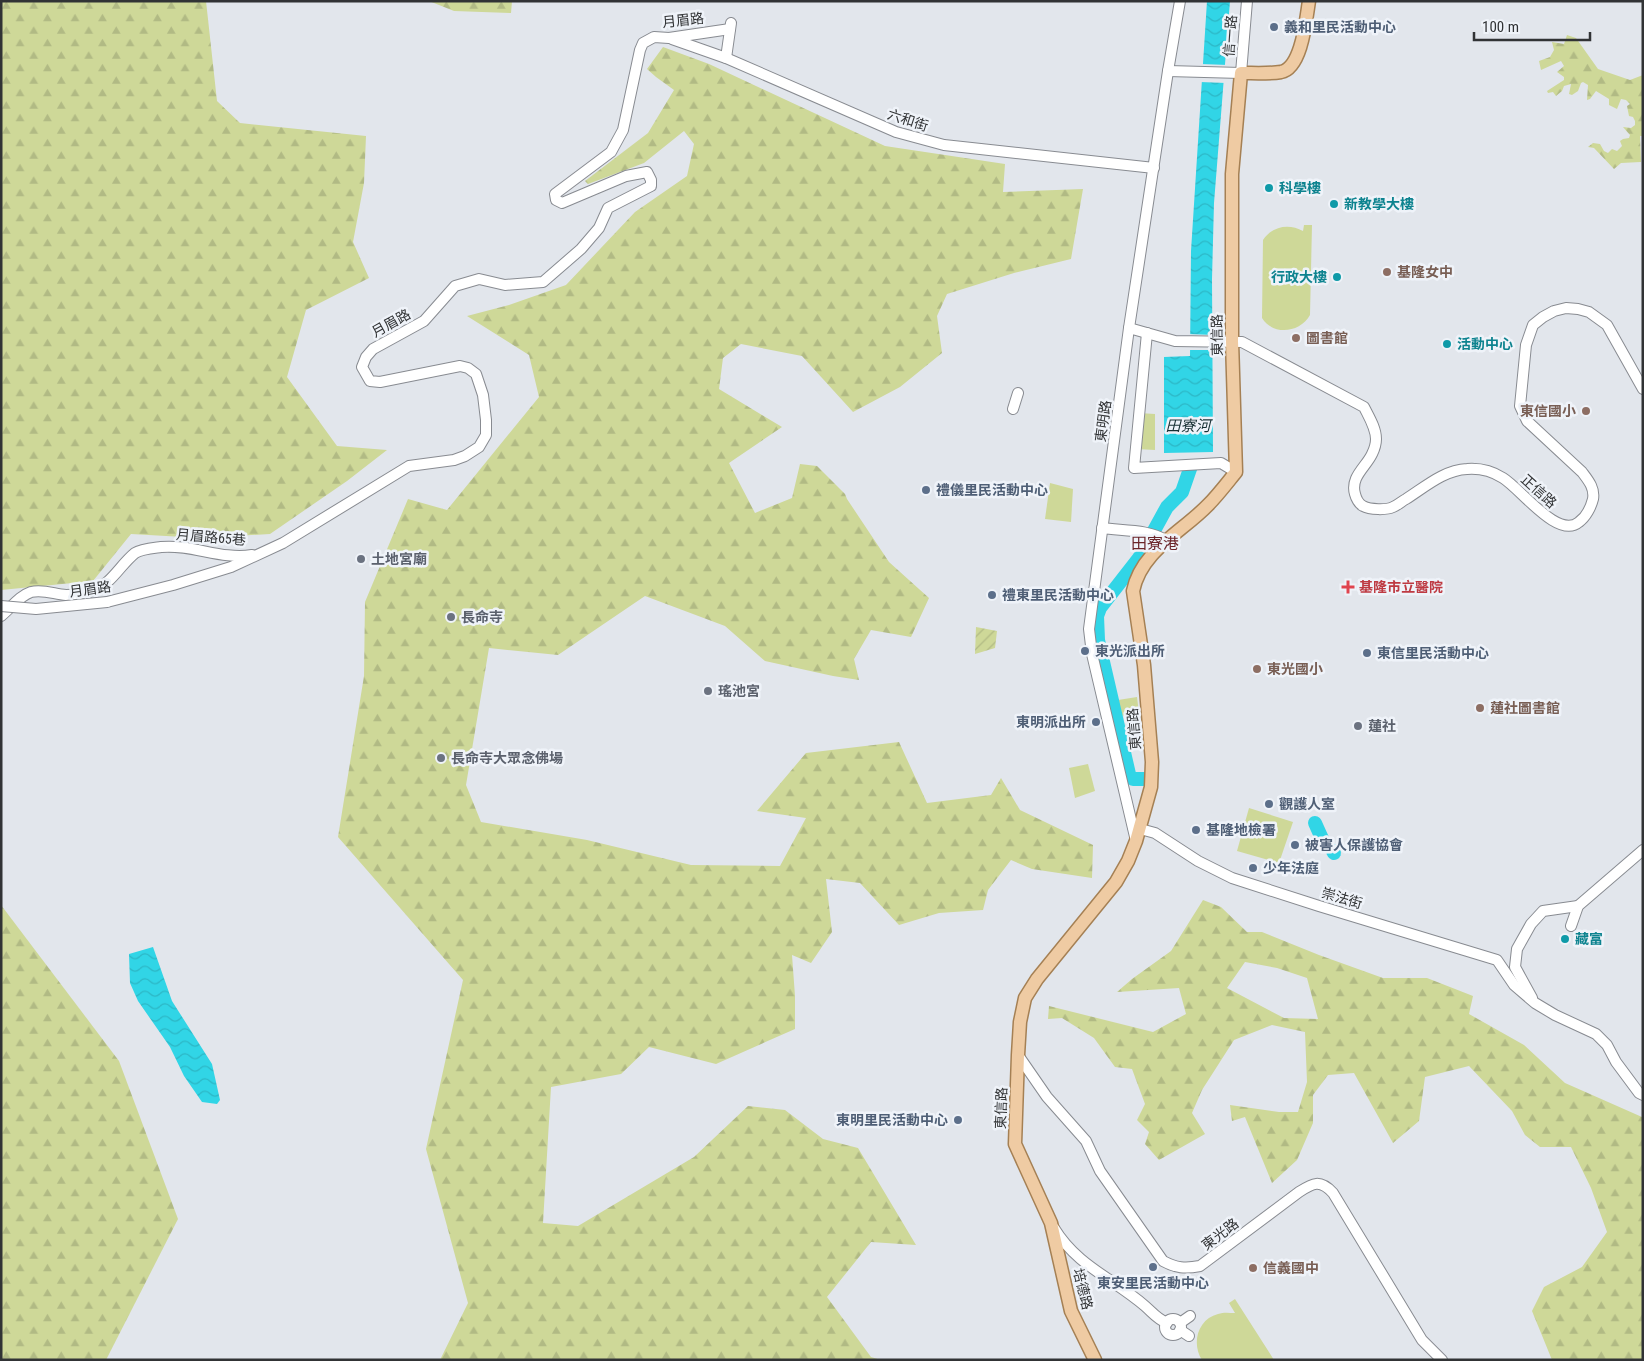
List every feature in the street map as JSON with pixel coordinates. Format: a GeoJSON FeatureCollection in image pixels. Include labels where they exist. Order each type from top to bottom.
{"type":"FeatureCollection","features":[{"type":"Feature","properties":{"kind":"main road"},"geometry":{"type":"LineString","coordinates":[[1241,73],[1282,72],[1292,64],[1300,46],[1309,1]]}},
{"type":"Feature","properties":{"kind":"main road","name":"東信路"},"geometry":{"type":"LineString","coordinates":[[1051,1223],[1015,1144],[1020,1022],[1025,998],[1037,979],[1116,882],[1128,861],[1136,842],[1137,827],[1151,788],[1152,762],[1144,665],[1133,591],[1138,575],[1164,538],[1208,505],[1236,472],[1232,341],[1232,174],[1241,73]]}},
{"type":"Feature","properties":{"kind":"main road","name":"培德路"},"geometry":{"type":"LineString","coordinates":[[1051,1223],[1071,1311],[1095,1360]]}},
{"type":"Feature","properties":{"kind":"street","name":"東明路"},"geometry":{"type":"LineString","coordinates":[[1137,827],[1092,654],[1089,629],[1129,328],[1180,1]]}},
{"type":"Feature","properties":{"kind":"street","name":"信一路"},"geometry":{"type":"LineString","coordinates":[[1241,73],[1246,1]]}},
{"type":"Feature","properties":{"kind":"street","name":"月眉路"},"geometry":{"type":"LineString","coordinates":[[1,606],[36,609],[107,602],[174,585],[231,567],[282,543],[408,466],[454,460],[465,456],[479,447],[486,435],[486,420],[483,395],[476,374],[468,368],[460,366],[380,382],[370,382],[362,367],[366,357],[372,349],[424,321],[455,286],[479,279],[505,285],[543,282],[581,249],[599,228],[608,208],[650,186],[651,180],[647,172],[626,176],[562,204],[556,200],[556,194],[611,152],[623,130],[643,43],[654,37],[669,38],[731,25],[726,58]]}},
{"type":"Feature","properties":{"kind":"street","name":"六和街"},"geometry":{"type":"LineString","coordinates":[[669,38],[726,58],[896,132],[923,140],[1154,168]]}},
{"type":"Feature","properties":{"kind":"street"},"geometry":{"type":"LineString","coordinates":[[1168,71],[1241,73]]}},
{"type":"Feature","properties":{"kind":"street","name":"正信路"},"geometry":{"type":"LineString","coordinates":[[1129,328],[1165,339],[1242,342],[1364,408],[1376,437],[1372,454],[1359,472],[1353,488],[1357,500],[1364,506],[1372,508],[1393,508],[1440,477],[1452,472],[1476,469],[1488,470],[1502,477],[1556,524],[1570,527],[1583,519],[1593,499],[1593,490],[1589,481],[1582,472],[1527,421],[1520,406],[1528,334],[1533,325],[1543,316],[1554,310],[1566,308],[1589,312],[1607,325],[1643,389]]}},
{"type":"Feature","properties":{"kind":"street"},"geometry":{"type":"LineString","coordinates":[[1147,333],[1134,468],[1221,463],[1236,472]]}},
{"type":"Feature","properties":{"kind":"street"},"geometry":{"type":"LineString","coordinates":[[1013,409],[1018,393]]}},
{"type":"Feature","properties":{"kind":"street"},"geometry":{"type":"LineString","coordinates":[[1102,528],[1147,533],[1164,538]]}},
{"type":"Feature","properties":{"kind":"street","name":"月眉路65巷"},"geometry":{"type":"LineString","coordinates":[[1,616],[19,599],[32,592],[66,595],[91,592],[104,585],[136,552],[160,547],[182,547],[210,553],[242,556],[263,553]]}},
{"type":"Feature","properties":{"kind":"street","name":"崇法街"},"geometry":{"type":"LineString","coordinates":[[1137,827],[1155,833],[1198,862],[1232,878],[1496,960],[1514,986],[1535,1003],[1555,1015],[1596,1034],[1607,1045],[1621,1070],[1639,1093],[1643,1095]]}},
{"type":"Feature","properties":{"kind":"street"},"geometry":{"type":"LineString","coordinates":[[1571,926],[1578,906],[1643,850]]}},
{"type":"Feature","properties":{"kind":"street"},"geometry":{"type":"LineString","coordinates":[[1535,1003],[1515,967],[1516,949],[1531,924],[1544,911],[1578,906]]}},
{"type":"Feature","properties":{"kind":"street","name":"東光路"},"geometry":{"type":"LineString","coordinates":[[1018,1055],[1047,1097],[1086,1141],[1100,1171],[1162,1261],[1178,1268],[1187,1269],[1200,1266],[1299,1192],[1310,1185],[1325,1185],[1333,1194],[1422,1340],[1442,1360]]}},
{"type":"Feature","properties":{"kind":"street","name":"東信路"},"geometry":{"type":"LineString","coordinates":[[1051,1223],[1060,1238],[1088,1266],[1145,1306],[1158,1319],[1166,1323],[1175,1319],[1183,1330],[1190,1316]]}},
{"type":"Feature","properties":{"kind":"green space"},"geometry":{"type":"Polygon","coordinates":[[[1,1],[206,1],[217,101],[240,123],[366,136],[364,183],[353,242],[369,278],[306,310],[287,377],[337,446],[387,450],[347,481],[270,534],[201,538],[131,534],[93,581],[1,590],[1,1]]]}},
{"type":"Feature","properties":{"kind":"green space"},"geometry":{"type":"Polygon","coordinates":[[[429,1],[512,1],[511,13],[454,11],[429,1]]]}},
{"type":"Feature","properties":{"kind":"green space"},"geometry":{"type":"Polygon","coordinates":[[[1567,35],[1576,38],[1598,69],[1630,80],[1643,75],[1643,136],[1640,136],[1641,162],[1621,163],[1614,169],[1594,148],[1588,147],[1593,143],[1600,144],[1604,151],[1608,153],[1612,149],[1617,151],[1622,146],[1620,141],[1629,138],[1630,135],[1623,127],[1631,128],[1635,125],[1635,121],[1633,117],[1629,116],[1627,106],[1630,104],[1626,100],[1621,99],[1617,109],[1609,105],[1609,99],[1596,91],[1587,100],[1588,85],[1583,82],[1578,91],[1572,95],[1569,94],[1571,84],[1564,86],[1562,91],[1556,96],[1553,92],[1548,93],[1547,91],[1564,80],[1564,77],[1557,72],[1564,66],[1561,61],[1541,70],[1539,61],[1550,57],[1554,50],[1552,42],[1564,44],[1567,35]]]}},
{"type":"Feature","properties":{"kind":"green space"},"geometry":{"type":"Polygon","coordinates":[[[663,47],[709,64],[885,146],[1005,164],[1003,192],[1083,189],[1071,259],[1014,273],[947,294],[937,316],[942,353],[900,387],[853,412],[802,356],[741,344],[723,358],[719,389],[782,427],[729,463],[755,513],[792,498],[800,464],[817,466],[845,494],[889,562],[929,598],[911,637],[871,630],[854,659],[859,680],[833,676],[765,661],[725,626],[645,596],[558,655],[489,648],[466,785],[481,822],[587,840],[691,865],[780,866],[806,818],[757,811],[806,753],[899,742],[927,803],[991,795],[1001,778],[1020,810],[1093,845],[1092,878],[1032,869],[1011,860],[988,890],[983,910],[939,913],[899,925],[860,883],[826,879],[832,932],[811,963],[792,955],[795,1029],[716,1064],[649,1047],[621,1074],[551,1087],[543,1223],[578,1226],[694,1157],[748,1106],[785,1110],[823,1139],[858,1148],[916,1245],[871,1242],[827,1297],[871,1357],[881,1360],[440,1360],[468,1303],[426,1149],[463,980],[338,837],[364,676],[365,602],[408,499],[447,510],[539,397],[529,355],[467,316],[509,305],[566,285],[635,212],[687,176],[694,144],[684,131],[644,163],[588,184],[585,181],[648,133],[674,90],[647,69],[663,47]]]}},
{"type":"Feature","properties":{"kind":"green space"},"geometry":{"type":"Polygon","coordinates":[[[1304,225],[1312,225],[1310,315],[1300,326],[1293,329],[1279,330],[1267,324],[1262,318],[1263,240],[1271,232],[1281,227],[1292,227],[1303,231],[1304,225]]]}},
{"type":"Feature","properties":{"kind":"green space"},"geometry":{"type":"Polygon","coordinates":[[[1139,413],[1155,414],[1155,450],[1136,449],[1139,413]]]}},
{"type":"Feature","properties":{"kind":"green space"},"geometry":{"type":"Polygon","coordinates":[[[1050,483],[1073,489],[1071,522],[1045,519],[1050,483]]]}},
{"type":"Feature","properties":{"kind":"green space"},"geometry":{"type":"Polygon","coordinates":[[[976,627],[997,631],[995,648],[975,654],[976,627]]]}},
{"type":"Feature","properties":{"kind":"green space"},"geometry":{"type":"Polygon","coordinates":[[[1137,697],[1139,713],[1120,716],[1118,700],[1137,697]]]}},
{"type":"Feature","properties":{"kind":"green space"},"geometry":{"type":"Polygon","coordinates":[[[1088,764],[1095,791],[1075,798],[1069,768],[1088,764]]]}},
{"type":"Feature","properties":{"kind":"green space"},"geometry":{"type":"Polygon","coordinates":[[[1249,808],[1293,822],[1279,863],[1237,851],[1249,808]]]}},
{"type":"Feature","properties":{"kind":"green space"},"geometry":{"type":"Polygon","coordinates":[[[1203,900],[1221,907],[1247,932],[1262,932],[1383,978],[1427,978],[1473,996],[1469,1014],[1524,1045],[1565,1083],[1642,1117],[1643,1360],[1552,1360],[1532,1311],[1544,1287],[1582,1267],[1607,1232],[1591,1188],[1571,1147],[1540,1147],[1525,1135],[1512,1111],[1469,1066],[1425,1077],[1419,1121],[1393,1143],[1354,1073],[1328,1075],[1313,1095],[1313,1123],[1297,1160],[1272,1183],[1245,1117],[1232,1121],[1230,1105],[1279,1112],[1298,1112],[1307,1082],[1305,1032],[1272,1025],[1234,1040],[1202,1090],[1192,1113],[1205,1134],[1159,1160],[1145,1144],[1149,1132],[1137,1120],[1145,1104],[1132,1069],[1115,1067],[1094,1038],[1062,1018],[1048,1019],[1049,1006],[1153,1032],[1186,1014],[1179,988],[1117,992],[1171,951],[1203,900]],[[1245,962],[1227,988],[1284,1018],[1318,1019],[1307,978],[1277,968],[1245,962]]]}},
{"type":"Feature","properties":{"kind":"green space"},"geometry":{"type":"Polygon","coordinates":[[[1,905],[119,1061],[178,1219],[106,1360],[1,1360],[1,905]]]}},
{"type":"Feature","properties":{"kind":"green space"},"geometry":{"type":"Polygon","coordinates":[[[1235,1299],[1274,1360],[1202,1360],[1197,1346],[1198,1333],[1201,1326],[1211,1317],[1218,1314],[1235,1313],[1229,1303],[1235,1299]]]}},
{"type":"Feature","properties":{"kind":"water","name":"田寮河"},"geometry":{"type":"Polygon","coordinates":[[[1207,1],[1230,1],[1214,203],[1212,279],[1213,452],[1164,453],[1164,357],[1190,356],[1191,251],[1207,1]]]}},
{"type":"Feature","properties":{"kind":"water"},"geometry":{"type":"Polygon","coordinates":[[[153,947],[172,1001],[212,1064],[220,1100],[217,1104],[202,1102],[184,1076],[170,1047],[138,1001],[130,983],[129,954],[153,947]]]}},
{"type":"Feature","properties":{"kind":"pier"},"geometry":{"type":"Polygon","coordinates":[[[1201,64],[1228,65],[1226,83],[1200,82],[1201,64]]]}},
{"type":"Feature","properties":{"kind":"pier"},"geometry":{"type":"Polygon","coordinates":[[[1187,334],[1215,335],[1215,350],[1187,350],[1187,334]]]}},
{"type":"Feature","properties":{"kind":"waterway","name":"田寮河"},"geometry":{"type":"LineString","coordinates":[[1145,779],[1133,779],[1129,774],[1098,640],[1097,616],[1100,608],[1139,558],[1167,507],[1182,492],[1191,466]]}},
{"type":"Feature","properties":{"kind":"waterway","name":"田寮河"},"geometry":{"type":"LineString","coordinates":[[1315,823],[1324,843]]}},
{"type":"Feature","properties":{"kind":"place","name":"義和里民活動中心"},"geometry":{"type":"Point","coordinates":[1274,27]}},
{"type":"Feature","properties":{"kind":"place","name":"科學樓"},"geometry":{"type":"Point","coordinates":[1269,188]}},
{"type":"Feature","properties":{"kind":"place","name":"新教學大樓"},"geometry":{"type":"Point","coordinates":[1334,204]}},
{"type":"Feature","properties":{"kind":"place","name":"基隆女中"},"geometry":{"type":"Point","coordinates":[1387,272]}},
{"type":"Feature","properties":{"kind":"place","name":"行政大樓"},"geometry":{"type":"Point","coordinates":[1337,277]}},
{"type":"Feature","properties":{"kind":"place","name":"圖書館"},"geometry":{"type":"Point","coordinates":[1296,338]}},
{"type":"Feature","properties":{"kind":"place","name":"活動中心"},"geometry":{"type":"Point","coordinates":[1447,344]}},
{"type":"Feature","properties":{"kind":"place","name":"東信國小"},"geometry":{"type":"Point","coordinates":[1586,411]}},
{"type":"Feature","properties":{"kind":"place","name":"禮儀里民活動中心"},"geometry":{"type":"Point","coordinates":[926,490]}},
{"type":"Feature","properties":{"kind":"place","name":"土地宮廟"},"geometry":{"type":"Point","coordinates":[361,559]}},
{"type":"Feature","properties":{"kind":"place","name":"基隆市立醫院"},"geometry":{"type":"Point","coordinates":[1348,587]}},
{"type":"Feature","properties":{"kind":"place","name":"禮東里民活動中心"},"geometry":{"type":"Point","coordinates":[992,595]}},
{"type":"Feature","properties":{"kind":"place","name":"長命寺"},"geometry":{"type":"Point","coordinates":[451,617]}},
{"type":"Feature","properties":{"kind":"place","name":"東光派出所"},"geometry":{"type":"Point","coordinates":[1085,651]}},
{"type":"Feature","properties":{"kind":"place","name":"東信里民活動中心"},"geometry":{"type":"Point","coordinates":[1367,653]}},
{"type":"Feature","properties":{"kind":"place","name":"東光國小"},"geometry":{"type":"Point","coordinates":[1257,669]}},
{"type":"Feature","properties":{"kind":"place","name":"瑤池宮"},"geometry":{"type":"Point","coordinates":[708,691]}},
{"type":"Feature","properties":{"kind":"place","name":"蓮社圖書館"},"geometry":{"type":"Point","coordinates":[1480,708]}},
{"type":"Feature","properties":{"kind":"place","name":"東明派出所"},"geometry":{"type":"Point","coordinates":[1096,722]}},
{"type":"Feature","properties":{"kind":"place","name":"蓮社"},"geometry":{"type":"Point","coordinates":[1358,726]}},
{"type":"Feature","properties":{"kind":"place","name":"長命寺大眾念佛場"},"geometry":{"type":"Point","coordinates":[441,758]}},
{"type":"Feature","properties":{"kind":"place","name":"觀護人室"},"geometry":{"type":"Point","coordinates":[1269,804]}},
{"type":"Feature","properties":{"kind":"place","name":"基隆地檢署"},"geometry":{"type":"Point","coordinates":[1196,830]}},
{"type":"Feature","properties":{"kind":"place","name":"被害人保護協會"},"geometry":{"type":"Point","coordinates":[1295,845]}},
{"type":"Feature","properties":{"kind":"place","name":"少年法庭"},"geometry":{"type":"Point","coordinates":[1253,868]}},
{"type":"Feature","properties":{"kind":"place","name":"藏富"},"geometry":{"type":"Point","coordinates":[1565,939]}},
{"type":"Feature","properties":{"kind":"place","name":"東明里民活動中心"},"geometry":{"type":"Point","coordinates":[958,1120]}},
{"type":"Feature","properties":{"kind":"place","name":"東安里民活動中心"},"geometry":{"type":"Point","coordinates":[1153,1267]}},
{"type":"Feature","properties":{"kind":"place","name":"信義國中"},"geometry":{"type":"Point","coordinates":[1253,1268]}},
{"type":"Feature","properties":{"kind":"district","name":"田寮港"},"geometry":{"type":"Point","coordinates":[1155,543]}}]}
